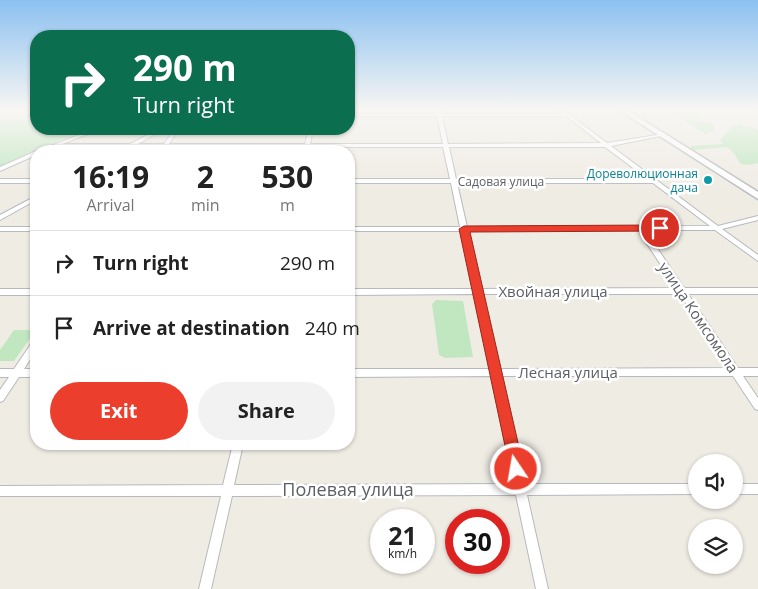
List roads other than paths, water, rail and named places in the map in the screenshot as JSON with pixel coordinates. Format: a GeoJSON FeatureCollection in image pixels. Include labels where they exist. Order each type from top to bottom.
{"type":"FeatureCollection","features":[{"type":"Feature","properties":{"kind":"main road"},"geometry":{"type":"LineString","coordinates":[[665,137],[758,196]]}},
{"type":"Feature","properties":{"kind":"street"},"geometry":{"type":"LineString","coordinates":[[57,145],[77,137]]}},
{"type":"Feature","properties":{"kind":"street"},"geometry":{"type":"LineString","coordinates":[[134,145],[147,137]]}},
{"type":"Feature","properties":{"kind":"street"},"geometry":{"type":"LineString","coordinates":[[166,145],[171,137]]}},
{"type":"Feature","properties":{"kind":"street"},"geometry":{"type":"LineString","coordinates":[[444,137],[542,589]]}},
{"type":"Feature","properties":{"kind":"street"},"geometry":{"type":"LineString","coordinates":[[596,137],[758,258]]}},
{"type":"Feature","properties":{"kind":"street"},"geometry":{"type":"LineString","coordinates":[[355,147],[605,144],[646,137]]}},
{"type":"Feature","properties":{"kind":"street"},"geometry":{"type":"LineString","coordinates":[[0,169],[30,156]]}},
{"type":"Feature","properties":{"kind":"street"},"geometry":{"type":"LineString","coordinates":[[0,181],[30,181]]}},
{"type":"Feature","properties":{"kind":"street","name":"Садовая улица"},"geometry":{"type":"LineString","coordinates":[[355,181],[654,181]]}},
{"type":"Feature","properties":{"kind":"street"},"geometry":{"type":"LineString","coordinates":[[0,218],[30,201]]}},
{"type":"Feature","properties":{"kind":"street"},"geometry":{"type":"LineString","coordinates":[[355,229],[718,228],[758,218]]}},
{"type":"Feature","properties":{"kind":"street","name":"улица Комсомола"},"geometry":{"type":"LineString","coordinates":[[640,228],[758,406]]}},
{"type":"Feature","properties":{"kind":"street"},"geometry":{"type":"LineString","coordinates":[[0,230],[30,229]]}},
{"type":"Feature","properties":{"kind":"street","name":"Хвойная улица"},"geometry":{"type":"LineString","coordinates":[[355,292],[758,291]]}},
{"type":"Feature","properties":{"kind":"street"},"geometry":{"type":"LineString","coordinates":[[0,292],[30,292]]}},
{"type":"Feature","properties":{"kind":"street"},"geometry":{"type":"LineString","coordinates":[[0,398],[30,352]]}},
{"type":"Feature","properties":{"kind":"street","name":"Лесная улица"},"geometry":{"type":"LineString","coordinates":[[355,373],[758,372]]}},
{"type":"Feature","properties":{"kind":"street"},"geometry":{"type":"LineString","coordinates":[[0,373],[30,373]]}},
{"type":"Feature","properties":{"kind":"street"},"geometry":{"type":"LineString","coordinates":[[205,589],[237,450]]}},
{"type":"Feature","properties":{"kind":"street","name":"Полевая улица"},"geometry":{"type":"LineString","coordinates":[[0,491],[688,489]]}},
{"type":"Feature","properties":{"kind":"street"},"geometry":{"type":"LineString","coordinates":[[743,489],[758,489]]}},
{"type":"Feature","properties":{"kind":"waterway"},"geometry":{"type":"LineString","coordinates":[[0,165],[4,164]]}},
{"type":"Feature","properties":{"kind":"place","name":"Дореволюционная дача"},"geometry":{"type":"Point","coordinates":[708,180]}}]}
